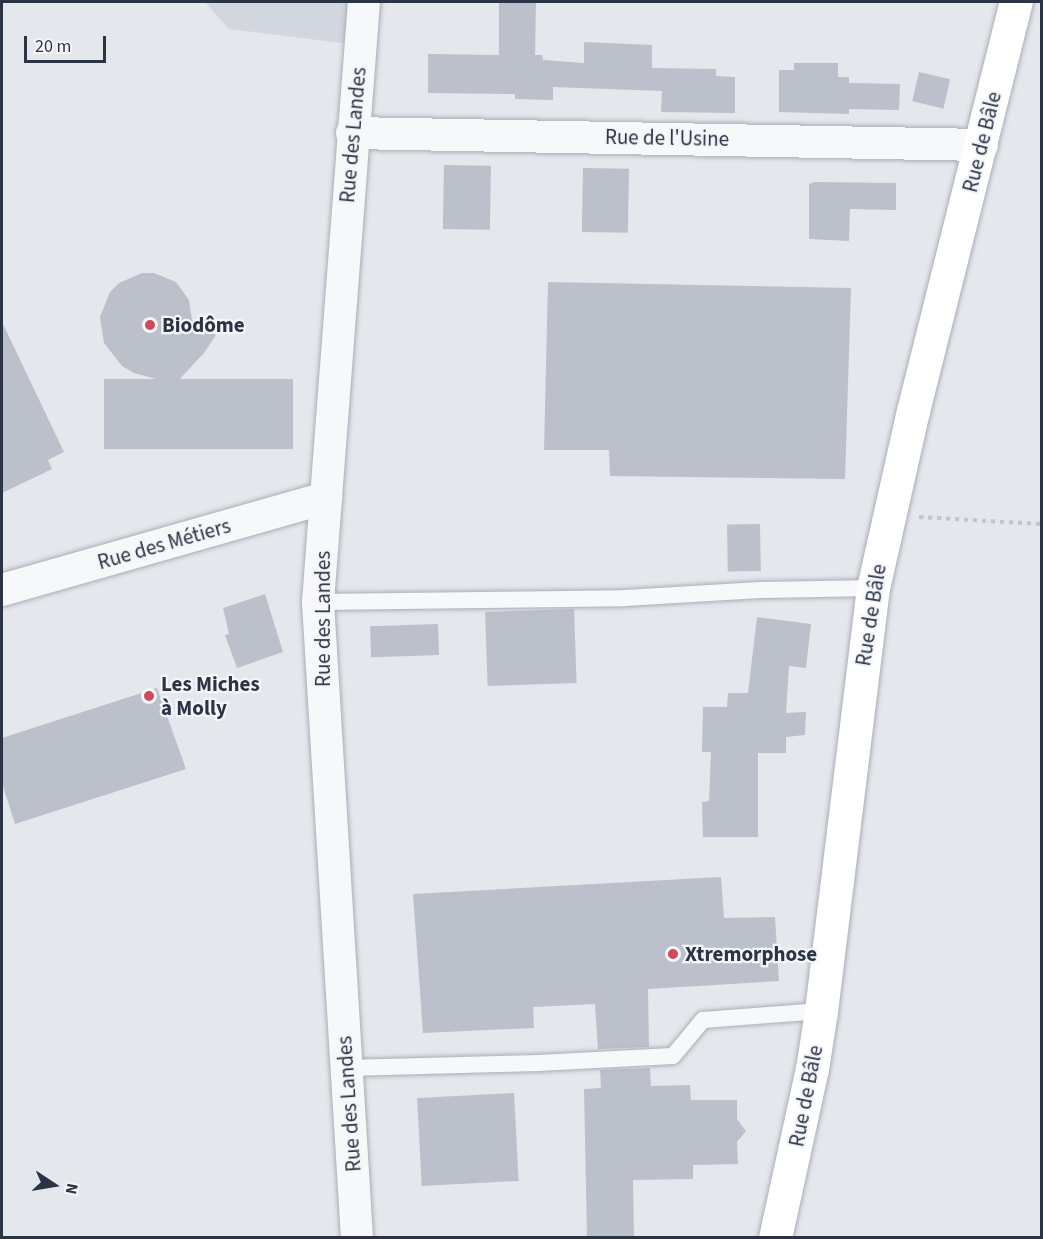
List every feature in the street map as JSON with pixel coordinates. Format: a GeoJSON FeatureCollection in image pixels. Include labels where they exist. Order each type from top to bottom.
{"type":"FeatureCollection","features":[{"type":"Feature","properties":{"kind":"street","name":"Rue des Landes"},"geometry":{"type":"LineString","coordinates":[[357,1238],[318,602],[352,133],[364,2]]}},
{"type":"Feature","properties":{"kind":"street","name":"Rue de Bâle"},"geometry":{"type":"LineString","coordinates":[[775,1238],[808,1092],[821,1011],[873,588],[913,411],[982,145],[1016,2]]}},
{"type":"Feature","properties":{"kind":"street","name":"Rue de l'Usine"},"geometry":{"type":"LineString","coordinates":[[352,133],[982,145]]}},
{"type":"Feature","properties":{"kind":"street","name":"Rue des Métiers"},"geometry":{"type":"LineString","coordinates":[[2,590],[326,498]]}},
{"type":"Feature","properties":{"kind":"lane"},"geometry":{"type":"LineString","coordinates":[[318,602],[625,598],[760,590],[873,588]]}},
{"type":"Feature","properties":{"kind":"lane"},"geometry":{"type":"LineString","coordinates":[[346,1068],[538,1063],[673,1056],[703,1020],[821,1011]]}},
{"type":"Feature","properties":{"kind":"path"},"geometry":{"type":"LineString","coordinates":[[890,514],[1041,524]]}},
{"type":"Feature","properties":{"kind":"shaded area"},"geometry":{"type":"Polygon","coordinates":[[[205,2],[352,2],[350,44],[229,29],[205,2]]]}},
{"type":"Feature","properties":{"kind":"building"},"geometry":{"type":"Polygon","coordinates":[[[499,2],[536,2],[535,55],[542,55],[543,60],[584,63],[584,42],[652,45],[652,68],[716,69],[716,76],[735,77],[735,113],[661,112],[662,91],[553,87],[553,100],[515,99],[515,94],[428,93],[428,54],[499,55],[499,2]]]}},
{"type":"Feature","properties":{"kind":"building"},"geometry":{"type":"Polygon","coordinates":[[[794,63],[838,63],[838,77],[849,77],[849,83],[900,84],[899,110],[849,109],[849,114],[779,112],[779,70],[794,70],[794,63]]]}},
{"type":"Feature","properties":{"kind":"building"},"geometry":{"type":"Polygon","coordinates":[[[919,72],[950,79],[943,108],[912,101],[919,72]]]}},
{"type":"Feature","properties":{"kind":"building"},"geometry":{"type":"Polygon","coordinates":[[[444,165],[491,166],[490,230],[443,229],[444,165]]]}},
{"type":"Feature","properties":{"kind":"building"},"geometry":{"type":"Polygon","coordinates":[[[583,168],[629,169],[628,233],[582,232],[583,168]]]}},
{"type":"Feature","properties":{"kind":"building"},"geometry":{"type":"Polygon","coordinates":[[[814,182],[896,183],[896,210],[850,209],[849,241],[809,239],[809,184],[814,182]]]}},
{"type":"Feature","properties":{"kind":"building","name":"Biodôme"},"geometry":{"type":"Polygon","coordinates":[[[142,273],[154,273],[176,282],[189,300],[192,320],[216,335],[204,353],[175,384],[134,373],[122,366],[104,343],[100,317],[110,292],[119,283],[142,273]]]}},
{"type":"Feature","properties":{"kind":"building"},"geometry":{"type":"Polygon","coordinates":[[[548,282],[851,288],[845,479],[610,476],[609,450],[544,450],[548,282]]]}},
{"type":"Feature","properties":{"kind":"building"},"geometry":{"type":"Polygon","coordinates":[[[2,322],[64,452],[48,460],[52,469],[2,493],[2,322]]]}},
{"type":"Feature","properties":{"kind":"building"},"geometry":{"type":"Polygon","coordinates":[[[104,379],[293,379],[293,449],[104,449],[104,379]]]}},
{"type":"Feature","properties":{"kind":"building"},"geometry":{"type":"Polygon","coordinates":[[[760,524],[761,571],[728,572],[727,525],[760,524]]]}},
{"type":"Feature","properties":{"kind":"building"},"geometry":{"type":"Polygon","coordinates":[[[265,594],[283,652],[237,668],[225,635],[229,634],[223,608],[265,594]]]}},
{"type":"Feature","properties":{"kind":"building"},"geometry":{"type":"Polygon","coordinates":[[[574,609],[577,683],[488,686],[485,612],[574,609]]]}},
{"type":"Feature","properties":{"kind":"building"},"geometry":{"type":"Polygon","coordinates":[[[757,617],[811,624],[806,668],[789,666],[786,713],[806,712],[805,735],[786,737],[786,753],[758,753],[758,837],[703,837],[702,802],[709,801],[711,752],[702,752],[703,707],[727,707],[728,693],[748,693],[757,617]]]}},
{"type":"Feature","properties":{"kind":"building"},"geometry":{"type":"Polygon","coordinates":[[[438,624],[439,655],[371,657],[370,626],[438,624]]]}},
{"type":"Feature","properties":{"kind":"building"},"geometry":{"type":"Polygon","coordinates":[[[157,688],[186,769],[15,824],[2,783],[2,738],[157,688]]]}},
{"type":"Feature","properties":{"kind":"building"},"geometry":{"type":"Polygon","coordinates":[[[721,877],[724,918],[775,917],[779,981],[648,989],[649,1047],[598,1049],[595,1004],[533,1007],[534,1028],[423,1033],[413,894],[721,877]]]}},
{"type":"Feature","properties":{"kind":"building"},"geometry":{"type":"Polygon","coordinates":[[[650,1068],[651,1086],[690,1085],[691,1100],[737,1100],[737,1119],[746,1131],[737,1142],[738,1164],[693,1165],[693,1179],[633,1180],[634,1238],[587,1238],[584,1089],[601,1088],[600,1070],[650,1068]]]}},
{"type":"Feature","properties":{"kind":"building"},"geometry":{"type":"Polygon","coordinates":[[[514,1093],[519,1181],[422,1186],[417,1098],[514,1093]]]}},
{"type":"Feature","properties":{"kind":"place","name":"Biodôme"},"geometry":{"type":"Point","coordinates":[150,325]}},
{"type":"Feature","properties":{"kind":"place","name":"Les Miches à Molly"},"geometry":{"type":"Point","coordinates":[149,696]}},
{"type":"Feature","properties":{"kind":"place","name":"Xtremorphose"},"geometry":{"type":"Point","coordinates":[673,954]}}]}
